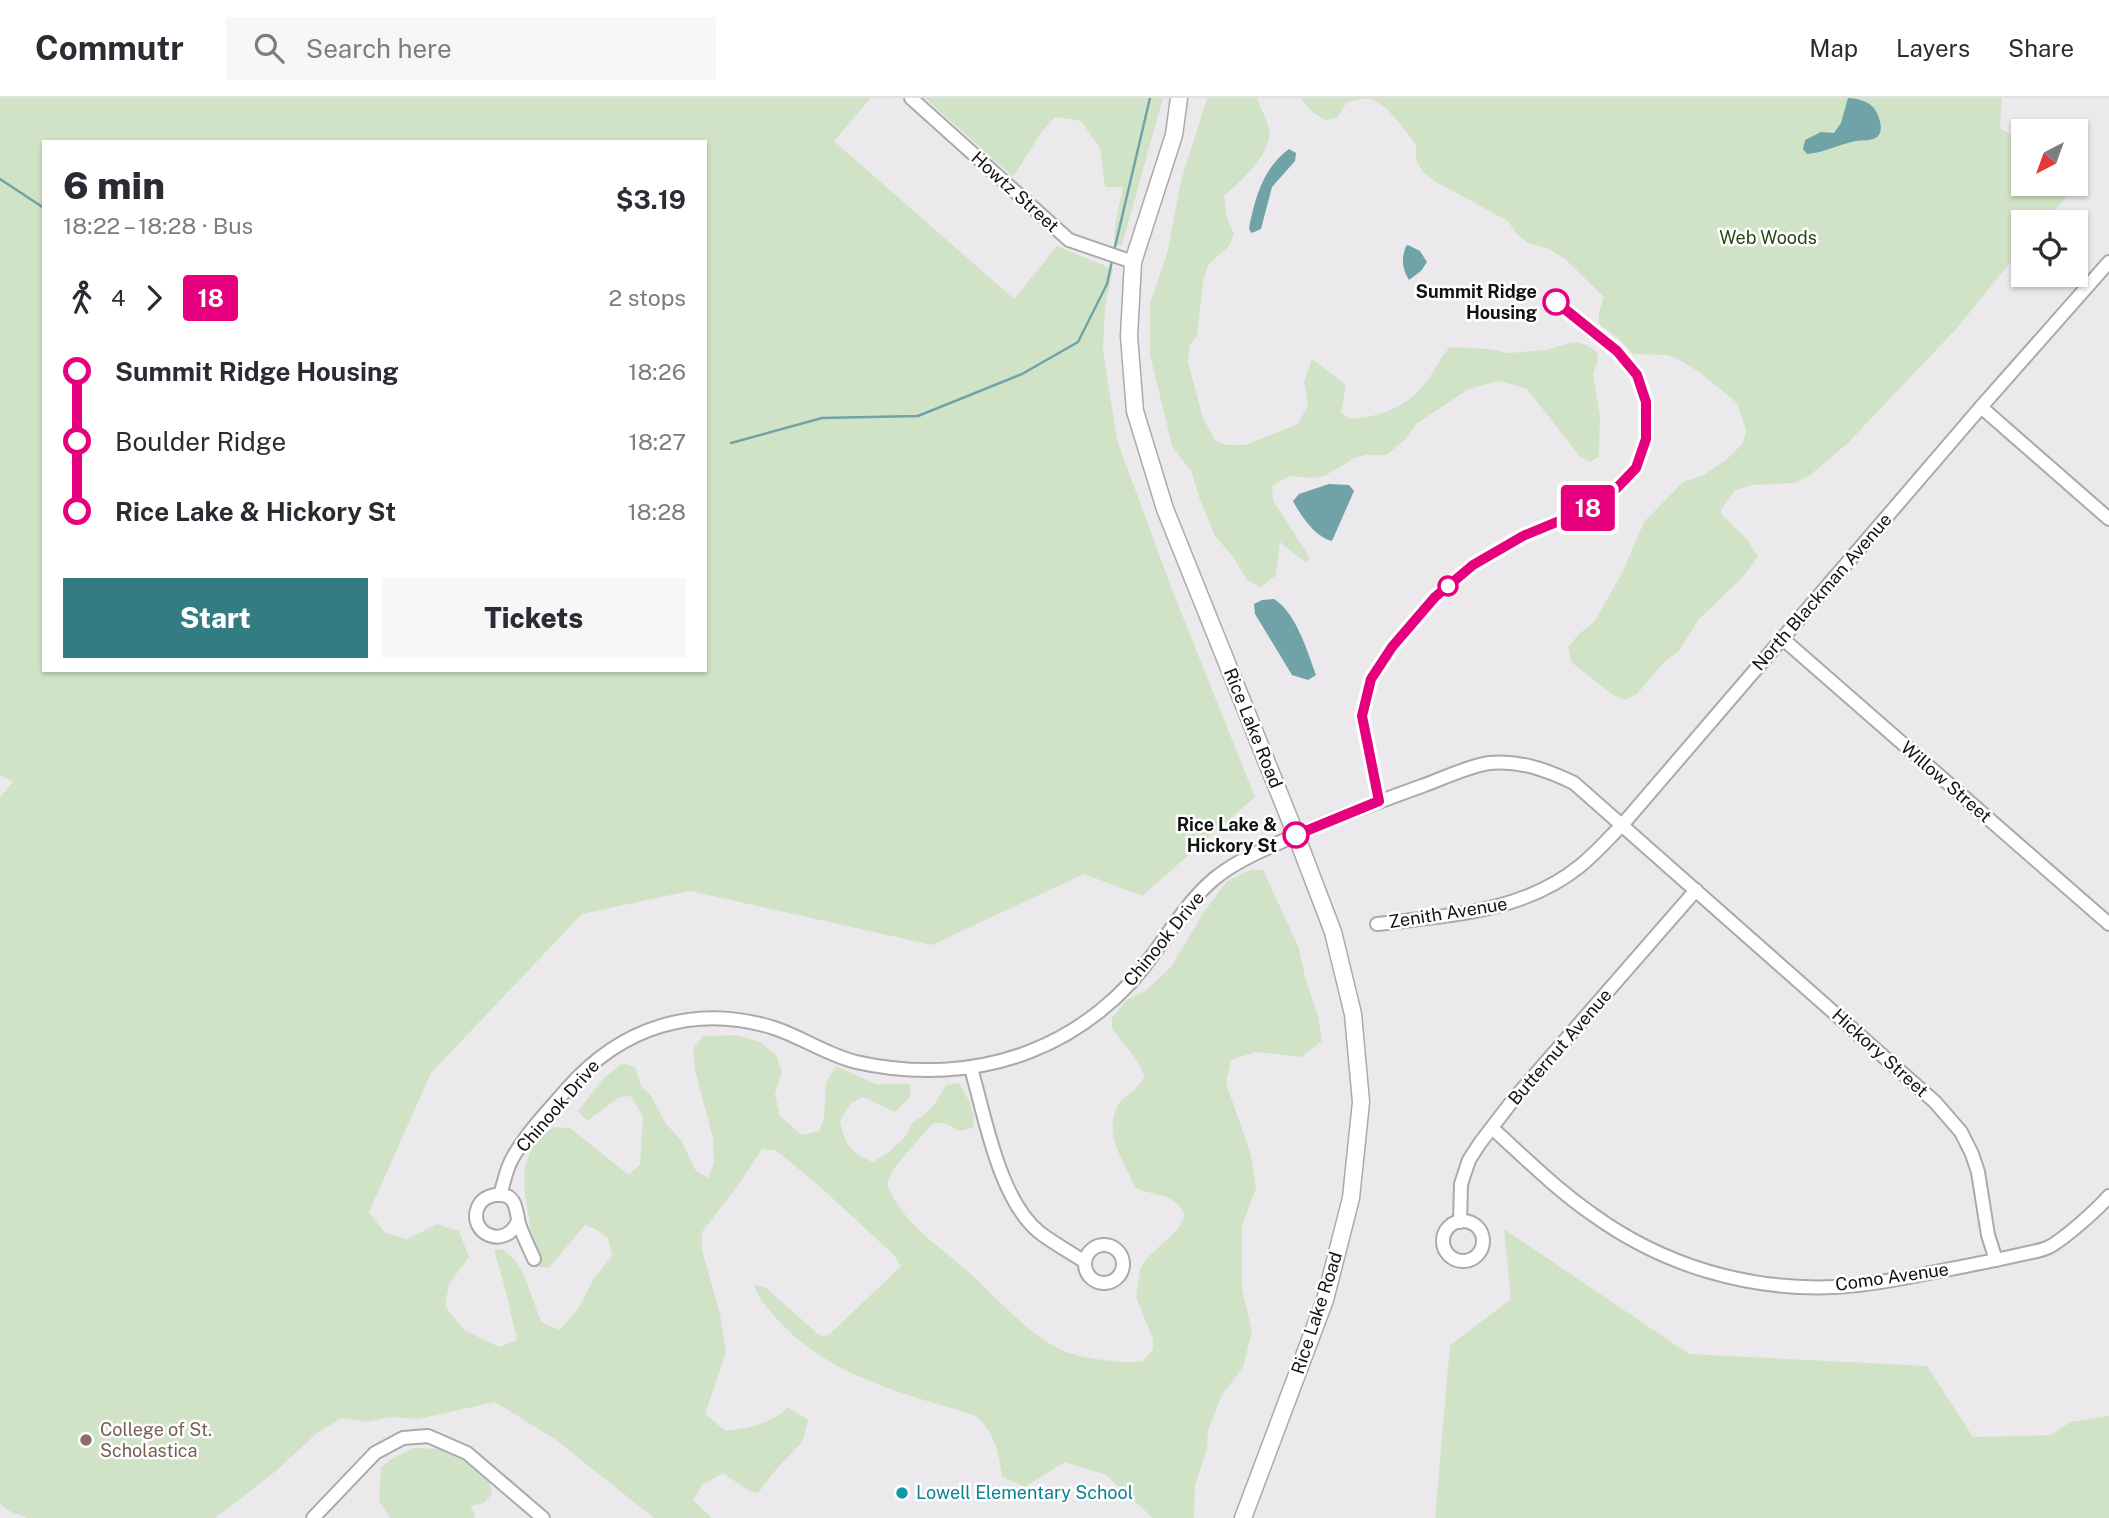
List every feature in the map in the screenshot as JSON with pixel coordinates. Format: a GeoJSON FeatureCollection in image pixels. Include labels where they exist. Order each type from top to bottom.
{"type":"FeatureCollection","features":[{"type":"Feature","properties":{"kind":"main road","name":"Rice Lake Road"},"geometry":{"type":"LineString","coordinates":[[1179,98],[1174,135],[1133,262],[1129,336],[1135,411],[1165,509],[1333,932],[1353,1014],[1361,1102],[1352,1198],[1325,1300],[1243,1518]]}},
{"type":"Feature","properties":{"kind":"street","name":"Howtz Street"},"geometry":{"type":"LineString","coordinates":[[911,98],[1069,240],[1133,262]]}},
{"type":"Feature","properties":{"kind":"street","name":"North Blackman Avenue"},"geometry":{"type":"LineString","coordinates":[[1518,901],[1548,887],[1580,866],[1623,824],[2109,262]]}},
{"type":"Feature","properties":{"kind":"street"},"geometry":{"type":"LineString","coordinates":[[1981,407],[2109,519]]}},
{"type":"Feature","properties":{"kind":"street","name":"Willow Street"},"geometry":{"type":"LineString","coordinates":[[1783,639],[2109,925]]}},
{"type":"Feature","properties":{"kind":"street"},"geometry":{"type":"LineString","coordinates":[[1296,835],[1379,801],[1485,763],[1529,765],[1548,771],[1574,783],[1623,824]]}},
{"type":"Feature","properties":{"kind":"street","name":"Hickory Street"},"geometry":{"type":"LineString","coordinates":[[1623,824],[1935,1102],[1952,1121],[1961,1132],[1975,1163],[1988,1235],[1996,1260]]}},
{"type":"Feature","properties":{"kind":"street","name":"Chinook Drive"},"geometry":{"type":"LineString","coordinates":[[500,1195],[510,1161],[526,1136],[576,1079],[601,1056],[640,1033],[672,1022],[716,1018],[748,1021],[778,1030],[852,1061],[899,1069],[971,1068],[1032,1051],[1080,1025],[1111,1002],[1136,977],[1183,911],[1213,879],[1240,861],[1296,835]]}},
{"type":"Feature","properties":{"kind":"street","name":"Butternut Avenue"},"geometry":{"type":"LineString","coordinates":[[1460,1222],[1461,1184],[1469,1160],[1513,1100],[1696,890]]}},
{"type":"Feature","properties":{"kind":"street","name":"Zenith Avenue"},"geometry":{"type":"LineString","coordinates":[[1377,924],[1477,912],[1518,901]]}},
{"type":"Feature","properties":{"kind":"street"},"geometry":{"type":"LineString","coordinates":[[971,1068],[1001,1172],[1016,1205],[1038,1231],[1085,1262]]}},
{"type":"Feature","properties":{"kind":"street","name":"Como Avenue"},"geometry":{"type":"LineString","coordinates":[[1492,1128],[1552,1182],[1606,1225],[1665,1257],[1728,1278],[1780,1285],[1836,1287],[1896,1279],[2048,1248],[2104,1211],[2109,1196]]}},
{"type":"Feature","properties":{"kind":"street"},"geometry":{"type":"LineString","coordinates":[[518,1221],[516,1228],[505,1236],[491,1236],[480,1228],[477,1221],[478,1208],[487,1198],[500,1195],[513,1201],[517,1207],[518,1221],[534,1259]]}},
{"type":"Feature","properties":{"kind":"street"},"geometry":{"type":"LineString","coordinates":[[313,1518],[375,1453],[403,1438],[428,1436],[467,1453],[543,1518]]}},
{"type":"Feature","properties":{"kind":"green space"},"geometry":{"type":"Polygon","coordinates":[[[0,98],[871,98],[834,141],[1014,299],[1057,246],[1113,269],[1105,308],[1103,350],[1117,440],[1173,592],[1255,797],[1142,896],[1084,874],[932,945],[690,891],[582,914],[431,1073],[369,1212],[385,1233],[407,1239],[437,1224],[459,1231],[469,1257],[449,1284],[445,1306],[464,1330],[499,1347],[517,1340],[494,1251],[502,1249],[515,1260],[525,1277],[541,1322],[560,1330],[579,1307],[594,1278],[612,1256],[608,1238],[585,1225],[549,1268],[533,1266],[527,1246],[530,1225],[524,1187],[525,1166],[533,1145],[553,1127],[570,1128],[629,1175],[640,1164],[643,1116],[631,1096],[620,1097],[587,1121],[578,1111],[603,1079],[622,1063],[635,1067],[641,1086],[650,1094],[666,1124],[681,1140],[696,1171],[708,1178],[714,1163],[713,1139],[695,1070],[693,1049],[703,1036],[736,1035],[760,1042],[776,1055],[782,1072],[775,1094],[780,1116],[802,1135],[819,1131],[824,1117],[826,1083],[836,1066],[876,1084],[909,1084],[911,1096],[895,1112],[863,1097],[851,1103],[840,1121],[850,1147],[873,1162],[906,1136],[913,1122],[936,1102],[946,1085],[959,1083],[972,1110],[973,1128],[959,1131],[944,1123],[933,1124],[892,1173],[887,1184],[894,1199],[925,1235],[1028,1328],[1051,1345],[1072,1354],[1092,1358],[1143,1361],[1153,1349],[1153,1339],[1136,1297],[1140,1270],[1146,1259],[1178,1229],[1185,1215],[1170,1199],[1135,1188],[1117,1148],[1112,1127],[1118,1105],[1145,1077],[1136,1059],[1112,1029],[1112,1018],[1127,1000],[1145,991],[1171,967],[1204,912],[1227,881],[1250,870],[1263,870],[1299,948],[1318,1016],[1322,1041],[1301,1057],[1256,1052],[1231,1060],[1226,1083],[1251,1155],[1256,1188],[1242,1226],[1242,1289],[1252,1331],[1243,1367],[1222,1395],[1208,1431],[1207,1448],[1195,1486],[1194,1518],[1153,1518],[1106,1475],[1065,1462],[1025,1487],[1002,1477],[993,1439],[985,1425],[975,1416],[867,1380],[828,1361],[793,1335],[763,1303],[754,1284],[766,1288],[823,1337],[830,1334],[901,1266],[893,1254],[817,1184],[775,1150],[762,1149],[702,1232],[702,1250],[720,1314],[726,1353],[705,1414],[726,1431],[767,1421],[788,1407],[808,1420],[803,1441],[758,1493],[749,1491],[723,1473],[702,1485],[693,1500],[712,1518],[654,1518],[556,1440],[495,1402],[418,1419],[390,1417],[367,1422],[342,1418],[317,1433],[276,1471],[215,1518],[28,1518],[11,1512],[0,1504],[0,797],[13,782],[0,775],[0,98]]]}},
{"type":"Feature","properties":{"kind":"green space"},"geometry":{"type":"Polygon","coordinates":[[[925,98],[1163,98],[1122,245],[1114,245],[1123,187],[1105,187],[1100,148],[1081,121],[1055,117],[1041,133],[1013,177],[925,98]]]}},
{"type":"Feature","properties":{"kind":"green space"},"geometry":{"type":"Polygon","coordinates":[[[1207,98],[1257,98],[1269,129],[1269,138],[1261,157],[1224,196],[1227,218],[1234,234],[1229,246],[1208,265],[1203,283],[1197,336],[1189,346],[1188,362],[1203,418],[1215,440],[1226,445],[1245,445],[1298,424],[1308,405],[1304,382],[1312,359],[1346,385],[1341,412],[1350,419],[1386,412],[1406,402],[1423,386],[1450,347],[1509,353],[1546,350],[1573,342],[1587,345],[1597,352],[1598,360],[1593,374],[1600,416],[1599,457],[1590,462],[1581,458],[1527,389],[1499,381],[1469,389],[1416,424],[1405,440],[1386,455],[1366,455],[1355,458],[1324,476],[1290,476],[1272,486],[1273,500],[1310,558],[1306,563],[1280,542],[1276,575],[1260,588],[1246,579],[1234,558],[1215,536],[1191,471],[1172,446],[1150,355],[1150,303],[1167,254],[1181,181],[1207,98]]]}},
{"type":"Feature","properties":{"kind":"green space","name":"Web Woods"},"geometry":{"type":"Polygon","coordinates":[[[1301,98],[2002,98],[2000,128],[2011,135],[2011,196],[2067,196],[2055,210],[2011,210],[2011,262],[1957,328],[1847,444],[1810,475],[1795,483],[1752,485],[1735,490],[1721,510],[1722,515],[1747,539],[1758,557],[1742,578],[1698,620],[1679,651],[1665,661],[1637,694],[1625,700],[1613,695],[1571,662],[1568,647],[1594,622],[1622,573],[1644,522],[1683,482],[1704,475],[1726,460],[1743,443],[1746,430],[1737,403],[1699,372],[1678,359],[1667,355],[1633,354],[1599,324],[1599,312],[1604,297],[1565,259],[1547,248],[1528,243],[1516,233],[1508,221],[1436,182],[1422,171],[1416,159],[1416,145],[1383,106],[1371,99],[1347,102],[1337,118],[1325,120],[1312,112],[1301,98]]]}},
{"type":"Feature","properties":{"kind":"green space"},"geometry":{"type":"Polygon","coordinates":[[[1504,1229],[1689,1354],[1927,1366],[1973,1437],[2051,1435],[2070,1422],[2109,1416],[2109,1518],[1435,1518],[1450,1345],[1511,1299],[1504,1229]]]}},
{"type":"Feature","properties":{"kind":"green space"},"geometry":{"type":"Polygon","coordinates":[[[413,1448],[446,1449],[489,1482],[492,1494],[484,1503],[470,1506],[475,1514],[474,1518],[390,1518],[379,1501],[381,1467],[413,1448]]]}},
{"type":"Feature","properties":{"kind":"water"},"geometry":{"type":"Polygon","coordinates":[[[1848,98],[1861,100],[1873,107],[1880,122],[1881,131],[1877,137],[1807,154],[1803,149],[1805,140],[1821,132],[1834,133],[1841,123],[1848,98]]]}},
{"type":"Feature","properties":{"kind":"water"},"geometry":{"type":"Polygon","coordinates":[[[1289,149],[1296,153],[1295,161],[1272,187],[1261,229],[1252,233],[1249,228],[1261,184],[1273,165],[1289,149]]]}},
{"type":"Feature","properties":{"kind":"water"},"geometry":{"type":"Polygon","coordinates":[[[1408,245],[1420,251],[1427,262],[1421,271],[1409,280],[1403,264],[1404,251],[1408,245]]]}},
{"type":"Feature","properties":{"kind":"water"},"geometry":{"type":"Polygon","coordinates":[[[1329,484],[1349,485],[1354,491],[1332,541],[1314,531],[1293,501],[1299,494],[1329,484]]]}},
{"type":"Feature","properties":{"kind":"water"},"geometry":{"type":"Polygon","coordinates":[[[1274,599],[1289,614],[1305,644],[1316,675],[1308,680],[1292,675],[1255,614],[1254,604],[1274,599]]]}},
{"type":"Feature","properties":{"kind":"waterway"},"geometry":{"type":"LineString","coordinates":[[1114,251],[1150,98]]}},
{"type":"Feature","properties":{"kind":"waterway"},"geometry":{"type":"LineString","coordinates":[[0,179],[42,207]]}},
{"type":"Feature","properties":{"kind":"waterway"},"geometry":{"type":"LineString","coordinates":[[731,443],[822,418],[918,416],[1022,374],[1078,342],[1107,284],[1112,261]]}},
{"type":"Feature","properties":{"kind":"bus line","name":"18"},"geometry":{"type":"LineString","coordinates":[[1296,835],[1379,801],[1362,716],[1371,679],[1392,647],[1435,597],[1473,565],[1523,536],[1581,512],[1613,492],[1636,468],[1646,439],[1646,402],[1637,375],[1617,351],[1556,302]]}},
{"type":"Feature","properties":{"kind":"place","name":"Summit Ridge Housing"},"geometry":{"type":"Point","coordinates":[1556,302]}},
{"type":"Feature","properties":{"kind":"place","name":"Rice Lake & Hickory St"},"geometry":{"type":"Point","coordinates":[1296,835]}},
{"type":"Feature","properties":{"kind":"place","name":"College of St. Scholastica"},"geometry":{"type":"Point","coordinates":[86,1440]}},
{"type":"Feature","properties":{"kind":"place","name":"Lowell Elementary School"},"geometry":{"type":"Point","coordinates":[902,1493]}}]}
